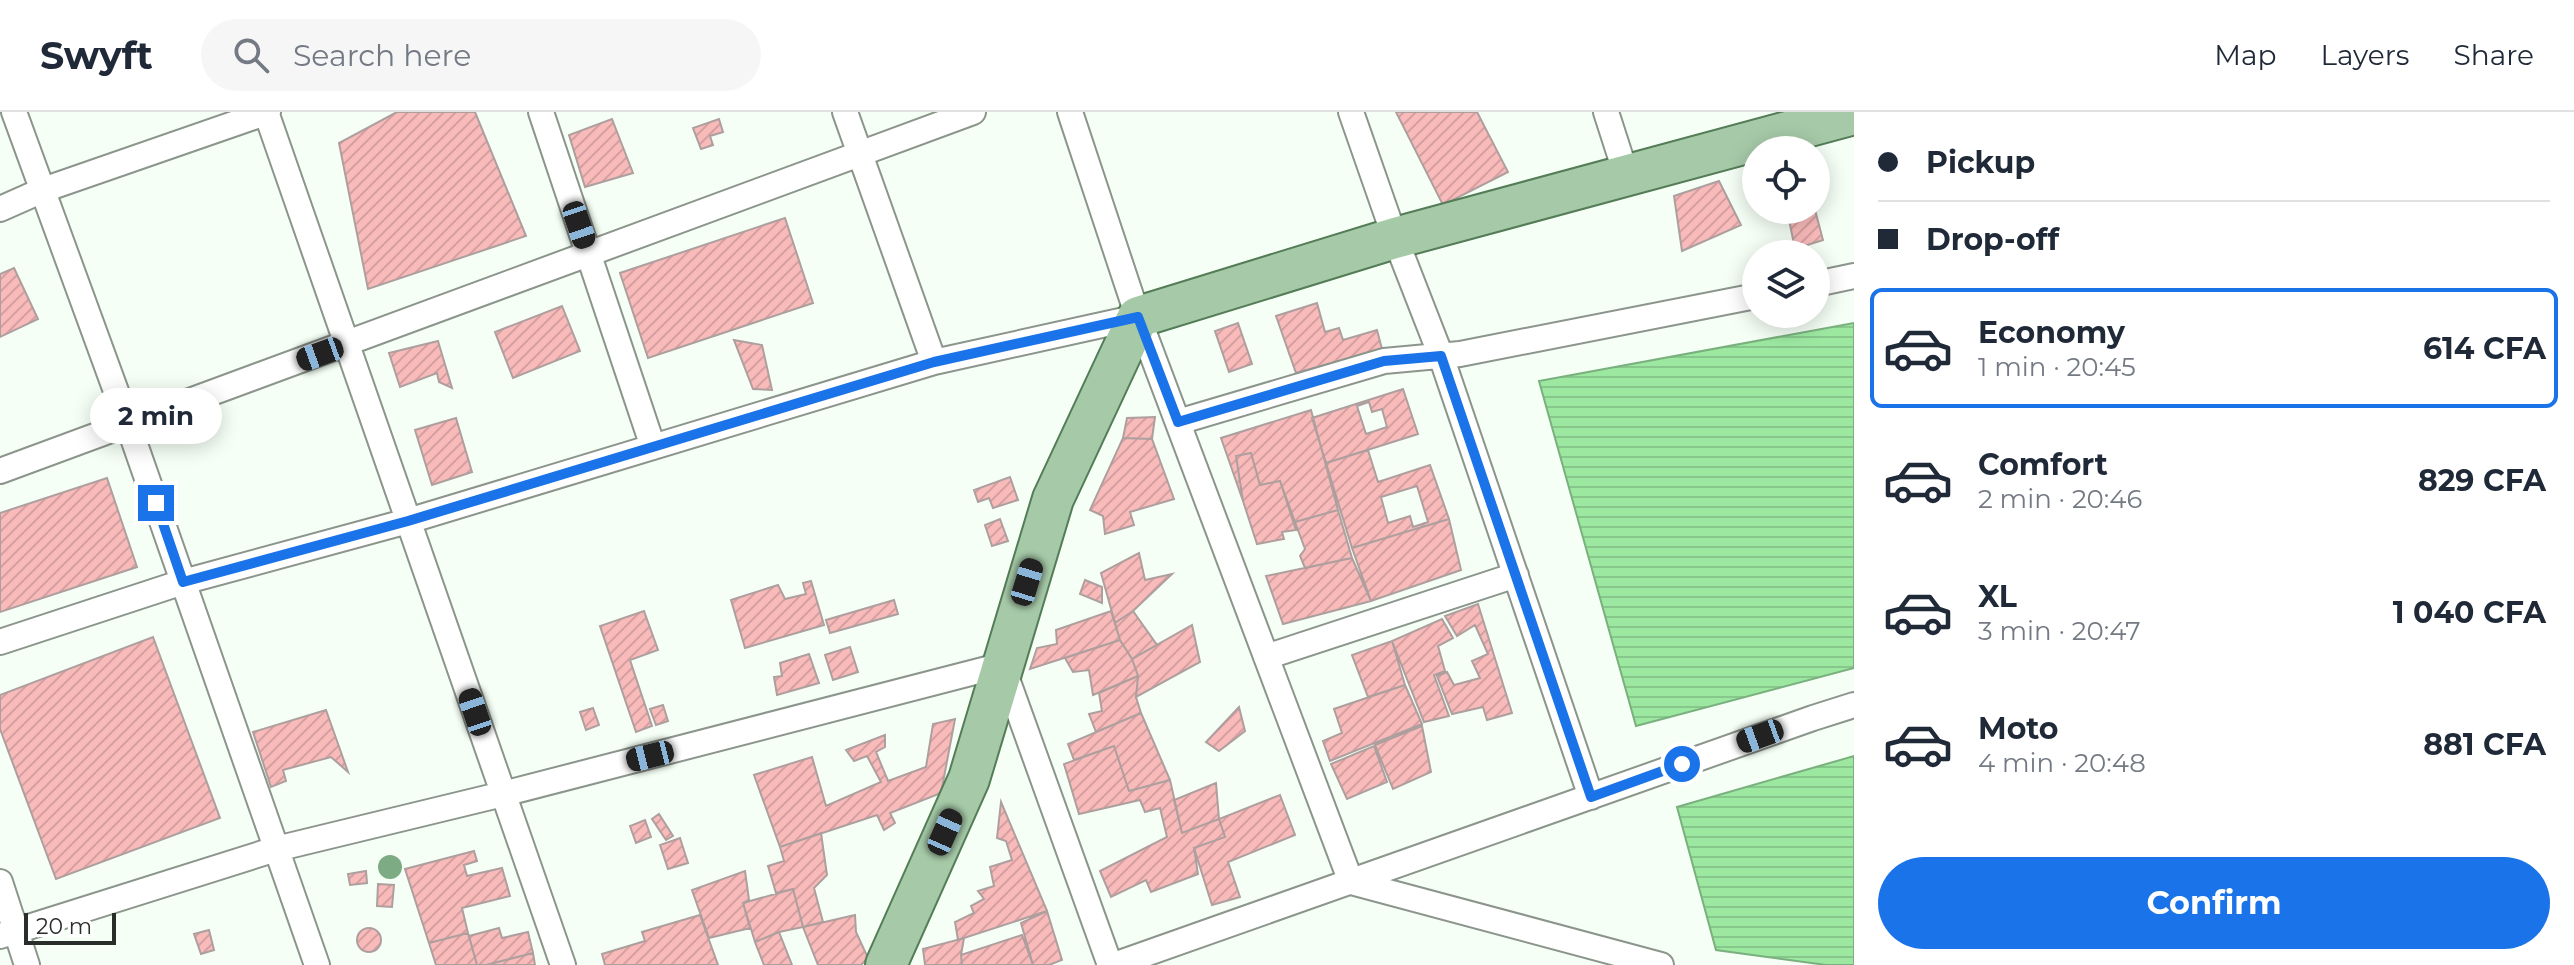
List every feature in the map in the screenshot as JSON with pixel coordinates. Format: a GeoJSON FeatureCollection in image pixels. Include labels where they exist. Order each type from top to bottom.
{"type":"FeatureCollection","features":[{"type":"Feature","properties":{"kind":"main road"},"geometry":{"type":"LineString","coordinates":[[886,965],[969,779],[1053,499],[1138,317],[1395,238],[1854,114]]}},
{"type":"Feature","properties":{"kind":"street"},"geometry":{"type":"LineString","coordinates":[[14,112],[128,424],[317,965]]}},
{"type":"Feature","properties":{"kind":"street"},"geometry":{"type":"LineString","coordinates":[[0,209],[43,190],[267,112],[563,965]]}},
{"type":"Feature","properties":{"kind":"street"},"geometry":{"type":"LineString","coordinates":[[541,112],[653,447]]}},
{"type":"Feature","properties":{"kind":"street"},"geometry":{"type":"LineString","coordinates":[[845,112],[934,362]]}},
{"type":"Feature","properties":{"kind":"street"},"geometry":{"type":"LineString","coordinates":[[0,471],[973,112]]}},
{"type":"Feature","properties":{"kind":"street"},"geometry":{"type":"LineString","coordinates":[[1070,112],[1138,317],[1351,882]]}},
{"type":"Feature","properties":{"kind":"street"},"geometry":{"type":"LineString","coordinates":[[1351,112],[1441,356],[1591,797]]}},
{"type":"Feature","properties":{"kind":"street"},"geometry":{"type":"LineString","coordinates":[[1606,112],[1626,174]]}},
{"type":"Feature","properties":{"kind":"street"},"geometry":{"type":"LineString","coordinates":[[1830,281],[1854,276]]}},
{"type":"Feature","properties":{"kind":"street"},"geometry":{"type":"LineString","coordinates":[[1178,422],[1384,361],[1460,354],[1742,299]]}},
{"type":"Feature","properties":{"kind":"street"},"geometry":{"type":"LineString","coordinates":[[0,642],[183,582],[408,521],[934,362],[1138,317]]}},
{"type":"Feature","properties":{"kind":"street"},"geometry":{"type":"LineString","coordinates":[[1266,657],[1516,575]]}},
{"type":"Feature","properties":{"kind":"street"},"geometry":{"type":"LineString","coordinates":[[8,934],[276,849],[503,794],[1002,665],[1112,965],[1854,705]]}},
{"type":"Feature","properties":{"kind":"street"},"geometry":{"type":"LineString","coordinates":[[0,882],[8,934],[27,965]]}},
{"type":"Feature","properties":{"kind":"street"},"geometry":{"type":"LineString","coordinates":[[1351,882],[1661,965]]}},
{"type":"Feature","properties":{"kind":"shaded area"},"geometry":{"type":"Polygon","coordinates":[[[1854,323],[1854,668],[1636,726],[1539,381],[1854,323]]]}},
{"type":"Feature","properties":{"kind":"shaded area"},"geometry":{"type":"Polygon","coordinates":[[[1854,756],[1854,965],[1826,965],[1716,950],[1677,807],[1854,756]]]}},
{"type":"Feature","properties":{"kind":"building"},"geometry":{"type":"Polygon","coordinates":[[[397,112],[475,112],[526,236],[368,289],[339,143],[397,112]]]}},
{"type":"Feature","properties":{"kind":"building"},"geometry":{"type":"Polygon","coordinates":[[[1396,112],[1477,112],[1508,172],[1443,205],[1396,112]]]}},
{"type":"Feature","properties":{"kind":"building"},"geometry":{"type":"Polygon","coordinates":[[[612,119],[633,173],[585,187],[569,135],[612,119]]]}},
{"type":"Feature","properties":{"kind":"building"},"geometry":{"type":"Polygon","coordinates":[[[719,119],[723,132],[710,136],[713,145],[701,149],[693,128],[719,119]]]}},
{"type":"Feature","properties":{"kind":"building"},"geometry":{"type":"Polygon","coordinates":[[[1719,181],[1741,225],[1682,251],[1674,196],[1719,181]]]}},
{"type":"Feature","properties":{"kind":"building"},"geometry":{"type":"Polygon","coordinates":[[[785,218],[813,303],[648,358],[620,273],[785,218]]]}},
{"type":"Feature","properties":{"kind":"building"},"geometry":{"type":"Polygon","coordinates":[[[1790,224],[1819,224],[1823,240],[1793,240],[1790,224]]]}},
{"type":"Feature","properties":{"kind":"building"},"geometry":{"type":"Polygon","coordinates":[[[14,268],[38,319],[0,337],[0,274],[14,268]]]}},
{"type":"Feature","properties":{"kind":"building"},"geometry":{"type":"Polygon","coordinates":[[[1317,303],[1325,332],[1339,328],[1343,340],[1377,330],[1382,349],[1296,373],[1276,316],[1317,303]]]}},
{"type":"Feature","properties":{"kind":"building"},"geometry":{"type":"Polygon","coordinates":[[[562,306],[580,351],[513,378],[495,332],[562,306]]]}},
{"type":"Feature","properties":{"kind":"building"},"geometry":{"type":"Polygon","coordinates":[[[1238,323],[1252,364],[1229,372],[1215,331],[1238,323]]]}},
{"type":"Feature","properties":{"kind":"building"},"geometry":{"type":"Polygon","coordinates":[[[734,340],[762,345],[772,390],[753,389],[734,340]]]}},
{"type":"Feature","properties":{"kind":"building"},"geometry":{"type":"Polygon","coordinates":[[[438,341],[452,388],[439,382],[437,373],[400,387],[389,353],[438,341]]]}},
{"type":"Feature","properties":{"kind":"building"},"geometry":{"type":"Polygon","coordinates":[[[1403,389],[1418,434],[1326,463],[1312,418],[1403,389]],[[1369,402],[1357,406],[1366,434],[1387,427],[1382,409],[1372,412],[1369,402]]]}},
{"type":"Feature","properties":{"kind":"building"},"geometry":{"type":"Polygon","coordinates":[[[1311,410],[1338,510],[1295,522],[1280,481],[1260,485],[1251,453],[1236,456],[1243,501],[1221,438],[1311,410]]]}},
{"type":"Feature","properties":{"kind":"building"},"geometry":{"type":"Polygon","coordinates":[[[1155,417],[1152,439],[1123,438],[1127,418],[1155,417]]]}},
{"type":"Feature","properties":{"kind":"building"},"geometry":{"type":"Polygon","coordinates":[[[456,418],[472,472],[432,485],[415,430],[456,418]]]}},
{"type":"Feature","properties":{"kind":"building"},"geometry":{"type":"Polygon","coordinates":[[[1123,438],[1152,439],[1174,499],[1130,512],[1134,525],[1105,534],[1103,516],[1090,510],[1123,438]]]}},
{"type":"Feature","properties":{"kind":"building"},"geometry":{"type":"Polygon","coordinates":[[[1368,450],[1378,482],[1430,465],[1449,519],[1352,548],[1326,463],[1368,450]],[[1417,486],[1381,497],[1388,523],[1410,516],[1413,527],[1428,522],[1417,486]]]}},
{"type":"Feature","properties":{"kind":"building"},"geometry":{"type":"Polygon","coordinates":[[[1251,453],[1260,485],[1280,481],[1296,530],[1282,532],[1284,539],[1257,544],[1243,501],[1236,456],[1251,453]]]}},
{"type":"Feature","properties":{"kind":"building"},"geometry":{"type":"Polygon","coordinates":[[[1010,477],[1018,500],[993,508],[989,498],[978,502],[974,490],[1010,477]]]}},
{"type":"Feature","properties":{"kind":"building"},"geometry":{"type":"Polygon","coordinates":[[[107,478],[137,567],[0,612],[0,513],[107,478]]]}},
{"type":"Feature","properties":{"kind":"building"},"geometry":{"type":"Polygon","coordinates":[[[1338,510],[1352,558],[1305,568],[1300,556],[1305,549],[1295,522],[1338,510]]]}},
{"type":"Feature","properties":{"kind":"building"},"geometry":{"type":"Polygon","coordinates":[[[1000,519],[1008,541],[992,546],[985,525],[1000,519]]]}},
{"type":"Feature","properties":{"kind":"building"},"geometry":{"type":"Polygon","coordinates":[[[1449,519],[1461,570],[1371,601],[1352,548],[1449,519]]]}},
{"type":"Feature","properties":{"kind":"building"},"geometry":{"type":"Polygon","coordinates":[[[1139,553],[1145,580],[1172,574],[1133,611],[1115,623],[1101,573],[1139,553]]]}},
{"type":"Feature","properties":{"kind":"building"},"geometry":{"type":"Polygon","coordinates":[[[1352,558],[1371,601],[1283,624],[1266,576],[1352,558]]]}},
{"type":"Feature","properties":{"kind":"building"},"geometry":{"type":"Polygon","coordinates":[[[1085,580],[1102,587],[1102,603],[1080,594],[1085,580]]]}},
{"type":"Feature","properties":{"kind":"building"},"geometry":{"type":"Polygon","coordinates":[[[811,581],[824,625],[745,648],[731,600],[778,585],[785,599],[806,594],[803,583],[811,581]]]}},
{"type":"Feature","properties":{"kind":"building"},"geometry":{"type":"Polygon","coordinates":[[[894,600],[898,614],[830,633],[826,620],[894,600]]]}},
{"type":"Feature","properties":{"kind":"building"},"geometry":{"type":"Polygon","coordinates":[[[1478,604],[1512,713],[1487,720],[1483,707],[1452,714],[1437,676],[1447,672],[1454,685],[1480,678],[1472,661],[1488,654],[1475,625],[1457,636],[1445,616],[1478,604]]]}},
{"type":"Feature","properties":{"kind":"building"},"geometry":{"type":"Polygon","coordinates":[[[644,611],[658,650],[630,660],[652,726],[636,732],[600,626],[644,611]]]}},
{"type":"Feature","properties":{"kind":"building"},"geometry":{"type":"Polygon","coordinates":[[[1111,611],[1120,640],[1030,669],[1037,648],[1057,644],[1056,630],[1111,611]]]}},
{"type":"Feature","properties":{"kind":"building"},"geometry":{"type":"Polygon","coordinates":[[[1133,611],[1157,645],[1132,659],[1120,640],[1115,623],[1133,611]]]}},
{"type":"Feature","properties":{"kind":"building"},"geometry":{"type":"Polygon","coordinates":[[[1442,619],[1453,638],[1438,646],[1445,671],[1434,675],[1449,716],[1424,722],[1392,641],[1442,619]]]}},
{"type":"Feature","properties":{"kind":"building"},"geometry":{"type":"Polygon","coordinates":[[[1192,625],[1200,662],[1136,697],[1138,676],[1132,659],[1192,625]]]}},
{"type":"Feature","properties":{"kind":"building"},"geometry":{"type":"Polygon","coordinates":[[[153,637],[220,818],[56,879],[0,729],[0,695],[153,637]]]}},
{"type":"Feature","properties":{"kind":"building"},"geometry":{"type":"Polygon","coordinates":[[[1120,640],[1138,676],[1093,695],[1089,670],[1073,672],[1065,658],[1120,640]]]}},
{"type":"Feature","properties":{"kind":"building"},"geometry":{"type":"Polygon","coordinates":[[[1392,641],[1405,685],[1368,697],[1352,655],[1392,641]]]}},
{"type":"Feature","properties":{"kind":"building"},"geometry":{"type":"Polygon","coordinates":[[[850,647],[858,672],[833,680],[825,655],[850,647]]]}},
{"type":"Feature","properties":{"kind":"building"},"geometry":{"type":"Polygon","coordinates":[[[809,654],[819,683],[777,695],[774,677],[782,676],[780,663],[809,654]]]}},
{"type":"Feature","properties":{"kind":"building"},"geometry":{"type":"Polygon","coordinates":[[[1138,676],[1136,697],[1141,713],[1096,732],[1089,714],[1102,711],[1099,693],[1138,676]]]}},
{"type":"Feature","properties":{"kind":"building"},"geometry":{"type":"Polygon","coordinates":[[[1405,685],[1422,724],[1330,761],[1323,741],[1342,733],[1334,709],[1405,685]]]}},
{"type":"Feature","properties":{"kind":"building"},"geometry":{"type":"Polygon","coordinates":[[[663,705],[668,721],[656,725],[650,709],[663,705]]]}},
{"type":"Feature","properties":{"kind":"building"},"geometry":{"type":"Polygon","coordinates":[[[1239,707],[1245,731],[1219,751],[1206,742],[1239,707]]]}},
{"type":"Feature","properties":{"kind":"building"},"geometry":{"type":"Polygon","coordinates":[[[593,708],[599,725],[586,730],[580,712],[593,708]]]}},
{"type":"Feature","properties":{"kind":"building"},"geometry":{"type":"Polygon","coordinates":[[[326,710],[348,772],[331,757],[283,770],[286,781],[271,787],[253,732],[326,710]]]}},
{"type":"Feature","properties":{"kind":"building"},"geometry":{"type":"Polygon","coordinates":[[[1141,713],[1170,780],[1129,791],[1114,746],[1074,760],[1068,744],[1141,713]]]}},
{"type":"Feature","properties":{"kind":"building"},"geometry":{"type":"Polygon","coordinates":[[[955,719],[941,793],[890,813],[895,823],[884,830],[877,815],[780,847],[754,775],[812,757],[826,806],[881,782],[867,756],[854,761],[846,750],[885,735],[885,747],[876,752],[888,781],[926,767],[933,724],[955,719]]]}},
{"type":"Feature","properties":{"kind":"building"},"geometry":{"type":"Polygon","coordinates":[[[1422,726],[1431,772],[1393,789],[1375,745],[1422,726]]]}},
{"type":"Feature","properties":{"kind":"building"},"geometry":{"type":"Polygon","coordinates":[[[1114,746],[1129,791],[1170,780],[1182,833],[1219,819],[1225,837],[1194,848],[1198,874],[1151,892],[1146,880],[1111,897],[1100,871],[1167,837],[1160,808],[1145,812],[1140,800],[1079,814],[1064,764],[1114,746]]]}},
{"type":"Feature","properties":{"kind":"building"},"geometry":{"type":"Polygon","coordinates":[[[1374,746],[1387,782],[1347,799],[1331,764],[1374,746]]]}},
{"type":"Feature","properties":{"kind":"building"},"geometry":{"type":"Polygon","coordinates":[[[1216,783],[1219,819],[1182,833],[1174,800],[1216,783]]]}},
{"type":"Feature","properties":{"kind":"building"},"geometry":{"type":"Polygon","coordinates":[[[1280,795],[1295,835],[1228,862],[1240,897],[1212,905],[1194,848],[1225,837],[1219,819],[1280,795]]]}},
{"type":"Feature","properties":{"kind":"building"},"geometry":{"type":"Polygon","coordinates":[[[1001,802],[1047,911],[958,940],[955,922],[974,913],[971,906],[984,899],[978,891],[994,886],[990,867],[1012,860],[1006,841],[997,838],[1001,802]]]}},
{"type":"Feature","properties":{"kind":"building"},"geometry":{"type":"Polygon","coordinates":[[[659,814],[673,836],[666,840],[652,819],[659,814]]]}},
{"type":"Feature","properties":{"kind":"building"},"geometry":{"type":"Polygon","coordinates":[[[645,820],[651,837],[636,843],[630,826],[645,820]]]}},
{"type":"Feature","properties":{"kind":"building"},"geometry":{"type":"Polygon","coordinates":[[[821,833],[827,875],[814,888],[823,922],[803,927],[793,889],[776,893],[768,866],[784,861],[780,847],[821,833]]]}},
{"type":"Feature","properties":{"kind":"building"},"geometry":{"type":"Polygon","coordinates":[[[680,838],[688,863],[668,869],[660,845],[680,838]]]}},
{"type":"Feature","properties":{"kind":"building"},"geometry":{"type":"Polygon","coordinates":[[[474,851],[477,861],[464,865],[467,876],[502,868],[510,896],[462,908],[468,933],[429,943],[405,869],[474,851]]]}},
{"type":"Feature","properties":{"kind":"building"},"geometry":{"type":"Polygon","coordinates":[[[366,871],[367,883],[350,885],[348,874],[366,871]]]}},
{"type":"Feature","properties":{"kind":"building"},"geometry":{"type":"Polygon","coordinates":[[[745,871],[749,900],[743,903],[750,928],[709,938],[692,890],[745,871]]]}},
{"type":"Feature","properties":{"kind":"building"},"geometry":{"type":"Polygon","coordinates":[[[378,884],[394,885],[392,907],[377,906],[378,884]]]}},
{"type":"Feature","properties":{"kind":"building"},"geometry":{"type":"Polygon","coordinates":[[[793,889],[803,927],[755,942],[743,903],[793,889]]]}},
{"type":"Feature","properties":{"kind":"building"},"geometry":{"type":"Polygon","coordinates":[[[1047,911],[1062,960],[1049,965],[1033,965],[1021,923],[1047,911]]]}},
{"type":"Feature","properties":{"kind":"building"},"geometry":{"type":"Polygon","coordinates":[[[700,915],[718,965],[605,965],[602,954],[645,941],[642,932],[700,915]]]}},
{"type":"Feature","properties":{"kind":"building"},"geometry":{"type":"Polygon","coordinates":[[[855,915],[856,932],[868,958],[861,965],[818,965],[803,927],[855,915]]]}},
{"type":"Feature","properties":{"kind":"building"},"geometry":{"type":"Polygon","coordinates":[[[369,928],[378,931],[381,940],[378,949],[369,952],[360,949],[357,940],[360,931],[369,928]]]}},
{"type":"Feature","properties":{"kind":"building"},"geometry":{"type":"Polygon","coordinates":[[[499,928],[502,938],[528,932],[533,953],[477,965],[469,936],[499,928]]]}},
{"type":"Feature","properties":{"kind":"building"},"geometry":{"type":"Polygon","coordinates":[[[209,930],[214,950],[201,954],[194,934],[209,930]]]}},
{"type":"Feature","properties":{"kind":"building"},"geometry":{"type":"Polygon","coordinates":[[[779,932],[792,965],[764,965],[755,942],[779,932]]]}},
{"type":"Feature","properties":{"kind":"building"},"geometry":{"type":"Polygon","coordinates":[[[468,933],[477,965],[436,965],[429,943],[468,933]]]}},
{"type":"Feature","properties":{"kind":"building"},"geometry":{"type":"Polygon","coordinates":[[[1022,935],[1033,965],[962,965],[961,955],[1022,935]]]}},
{"type":"Feature","properties":{"kind":"building"},"geometry":{"type":"Polygon","coordinates":[[[964,938],[962,965],[925,965],[923,949],[964,938]]]}},
{"type":"Feature","properties":{"kind":"building"},"geometry":{"type":"Polygon","coordinates":[[[533,953],[535,965],[486,965],[533,953]]]}},
{"type":"Feature","properties":{"kind":"route"},"geometry":{"type":"LineString","coordinates":[[156,503],[183,582],[408,521],[934,362],[1138,317],[1178,422],[1384,361],[1441,356],[1591,797],[1682,764]]}}]}
